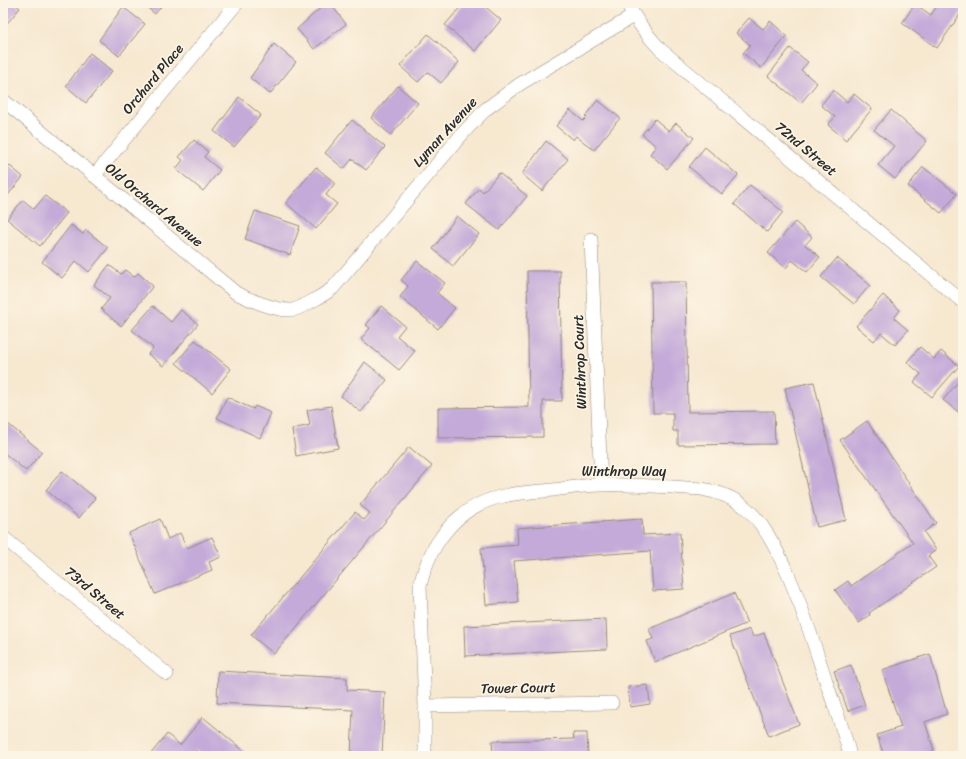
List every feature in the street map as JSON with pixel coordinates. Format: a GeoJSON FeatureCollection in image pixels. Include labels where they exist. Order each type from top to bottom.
{"type":"FeatureCollection","features":[{"type":"Feature","properties":{"kind":"street","name":"Orchard Place"},"geometry":{"type":"LineString","coordinates":[[94,176],[237,3]]}},
{"type":"Feature","properties":{"kind":"street"},"geometry":{"type":"LineString","coordinates":[[627,3],[633,16]]}},
{"type":"Feature","properties":{"kind":"street","name":"72nd Street"},"geometry":{"type":"LineString","coordinates":[[633,16],[646,34],[660,49],[963,302]]}},
{"type":"Feature","properties":{"kind":"street","name":"Lyman Avenue"},"geometry":{"type":"LineString","coordinates":[[296,308],[333,288],[462,133],[486,109],[520,84],[633,16]]}},
{"type":"Feature","properties":{"kind":"street","name":"Old Orchard Avenue"},"geometry":{"type":"LineString","coordinates":[[3,100],[236,293],[256,303],[293,310],[296,308]]}},
{"type":"Feature","properties":{"kind":"street","name":"Winthrop Court"},"geometry":{"type":"LineString","coordinates":[[591,239],[601,485]]}},
{"type":"Feature","properties":{"kind":"street","name":"Winthrop Way"},"geometry":{"type":"LineString","coordinates":[[425,756],[425,706],[420,586],[424,567],[442,534],[456,520],[471,509],[498,497],[601,485],[702,489],[718,492],[733,498],[747,508],[758,520],[778,552],[806,621],[850,756]]}},
{"type":"Feature","properties":{"kind":"street","name":"73rd Street"},"geometry":{"type":"LineString","coordinates":[[3,537],[167,674]]}},
{"type":"Feature","properties":{"kind":"street","name":"Tower Court"},"geometry":{"type":"LineString","coordinates":[[425,706],[612,703]]}},
{"type":"Feature","properties":{"kind":"building"},"geometry":{"type":"Polygon","coordinates":[[[3,3],[14,3],[20,8],[3,28],[3,3]]]}},
{"type":"Feature","properties":{"kind":"building"},"geometry":{"type":"Polygon","coordinates":[[[142,3],[164,3],[155,14],[142,3]]]}},
{"type":"Feature","properties":{"kind":"building"},"geometry":{"type":"Polygon","coordinates":[[[326,3],[330,3],[346,24],[314,49],[297,29],[326,3]]]}},
{"type":"Feature","properties":{"kind":"building"},"geometry":{"type":"Polygon","coordinates":[[[464,3],[481,3],[501,20],[475,51],[445,25],[464,3]]]}},
{"type":"Feature","properties":{"kind":"building"},"geometry":{"type":"Polygon","coordinates":[[[939,3],[954,3],[963,10],[937,48],[902,23],[915,4],[931,15],[939,3]]]}},
{"type":"Feature","properties":{"kind":"building"},"geometry":{"type":"Polygon","coordinates":[[[123,7],[145,24],[119,56],[99,40],[123,7]]]}},
{"type":"Feature","properties":{"kind":"building"},"geometry":{"type":"Polygon","coordinates":[[[749,18],[763,29],[770,21],[787,36],[761,68],[743,53],[750,45],[736,33],[749,18]]]}},
{"type":"Feature","properties":{"kind":"building"},"geometry":{"type":"Polygon","coordinates":[[[428,34],[459,62],[441,83],[428,72],[418,82],[400,66],[428,34]]]}},
{"type":"Feature","properties":{"kind":"building"},"geometry":{"type":"Polygon","coordinates":[[[274,44],[296,62],[270,94],[250,78],[274,44]]]}},
{"type":"Feature","properties":{"kind":"building"},"geometry":{"type":"Polygon","coordinates":[[[790,48],[808,62],[801,70],[817,83],[801,103],[768,76],[790,48]]]}},
{"type":"Feature","properties":{"kind":"building"},"geometry":{"type":"Polygon","coordinates":[[[90,53],[112,71],[86,103],[66,86],[90,53]]]}},
{"type":"Feature","properties":{"kind":"building"},"geometry":{"type":"Polygon","coordinates":[[[398,86],[418,103],[391,135],[371,118],[398,86]]]}},
{"type":"Feature","properties":{"kind":"building"},"geometry":{"type":"Polygon","coordinates":[[[833,90],[847,102],[854,94],[872,109],[846,140],[828,125],[835,117],[821,105],[833,90]]]}},
{"type":"Feature","properties":{"kind":"building"},"geometry":{"type":"Polygon","coordinates":[[[239,97],[261,115],[234,147],[214,131],[239,97]]]}},
{"type":"Feature","properties":{"kind":"building"},"geometry":{"type":"Polygon","coordinates":[[[598,100],[620,118],[594,150],[576,136],[573,140],[556,126],[570,110],[583,121],[587,117],[585,116],[598,100]]]}},
{"type":"Feature","properties":{"kind":"building"},"geometry":{"type":"Polygon","coordinates":[[[891,110],[927,141],[895,179],[878,165],[894,146],[874,130],[891,110]]]}},
{"type":"Feature","properties":{"kind":"building"},"geometry":{"type":"Polygon","coordinates":[[[655,119],[669,131],[676,123],[694,138],[667,169],[650,154],[656,146],[642,134],[655,119]]]}},
{"type":"Feature","properties":{"kind":"building"},"geometry":{"type":"Polygon","coordinates":[[[352,120],[385,147],[366,170],[352,159],[344,169],[325,153],[352,120]]]}},
{"type":"Feature","properties":{"kind":"building"},"geometry":{"type":"Polygon","coordinates":[[[194,140],[208,152],[204,157],[220,170],[203,191],[176,169],[183,160],[179,157],[194,140]]]}},
{"type":"Feature","properties":{"kind":"building"},"geometry":{"type":"Polygon","coordinates":[[[546,141],[568,159],[542,191],[522,174],[546,141]]]}},
{"type":"Feature","properties":{"kind":"building"},"geometry":{"type":"Polygon","coordinates":[[[705,147],[738,175],[722,194],[689,167],[705,147]]]}},
{"type":"Feature","properties":{"kind":"building"},"geometry":{"type":"Polygon","coordinates":[[[3,160],[23,177],[3,201],[3,160]]]}},
{"type":"Feature","properties":{"kind":"building"},"geometry":{"type":"Polygon","coordinates":[[[316,167],[335,183],[326,195],[337,204],[316,229],[286,203],[316,167]]]}},
{"type":"Feature","properties":{"kind":"building"},"geometry":{"type":"Polygon","coordinates":[[[923,167],[957,194],[941,213],[908,186],[923,167]]]}},
{"type":"Feature","properties":{"kind":"building"},"geometry":{"type":"Polygon","coordinates":[[[499,173],[527,196],[499,230],[466,204],[479,188],[483,192],[499,173]]]}},
{"type":"Feature","properties":{"kind":"building"},"geometry":{"type":"Polygon","coordinates":[[[750,185],[783,212],[767,232],[734,204],[750,185]]]}},
{"type":"Feature","properties":{"kind":"building"},"geometry":{"type":"Polygon","coordinates":[[[45,196],[67,213],[40,246],[7,219],[23,200],[34,209],[45,196]]]}},
{"type":"Feature","properties":{"kind":"building"},"geometry":{"type":"Polygon","coordinates":[[[255,211],[300,226],[290,255],[245,239],[255,211]]]}},
{"type":"Feature","properties":{"kind":"building"},"geometry":{"type":"Polygon","coordinates":[[[457,216],[479,234],[453,266],[433,249],[457,216]]]}},
{"type":"Feature","properties":{"kind":"building"},"geometry":{"type":"Polygon","coordinates":[[[795,222],[812,237],[805,245],[820,257],[807,272],[792,260],[786,268],[768,253],[795,222]]]}},
{"type":"Feature","properties":{"kind":"building"},"geometry":{"type":"Polygon","coordinates":[[[71,225],[83,234],[86,230],[108,248],[89,272],[76,261],[62,278],[42,262],[71,225]]]}},
{"type":"Feature","properties":{"kind":"building"},"geometry":{"type":"Polygon","coordinates":[[[837,258],[870,285],[854,304],[821,277],[837,258]]]}},
{"type":"Feature","properties":{"kind":"building"},"geometry":{"type":"Polygon","coordinates":[[[417,261],[445,283],[437,293],[455,308],[438,329],[400,297],[408,286],[401,280],[417,261]]]}},
{"type":"Feature","properties":{"kind":"building"},"geometry":{"type":"Polygon","coordinates":[[[109,265],[121,274],[125,270],[134,277],[138,273],[153,286],[121,326],[101,309],[110,298],[94,285],[109,265]]]}},
{"type":"Feature","properties":{"kind":"building"},"geometry":{"type":"Polygon","coordinates":[[[527,271],[560,271],[562,401],[543,401],[543,437],[438,438],[438,408],[529,407],[527,271]]]}},
{"type":"Feature","properties":{"kind":"building"},"geometry":{"type":"Polygon","coordinates":[[[651,282],[686,282],[688,412],[774,411],[775,444],[678,445],[678,431],[673,431],[673,413],[653,413],[651,282]]]}},
{"type":"Feature","properties":{"kind":"building"},"geometry":{"type":"Polygon","coordinates":[[[883,295],[900,310],[894,318],[908,330],[895,345],[881,333],[874,341],[856,326],[883,295]]]}},
{"type":"Feature","properties":{"kind":"building"},"geometry":{"type":"Polygon","coordinates":[[[153,306],[171,322],[181,310],[198,324],[163,366],[148,354],[153,348],[132,330],[153,306]]]}},
{"type":"Feature","properties":{"kind":"building"},"geometry":{"type":"Polygon","coordinates":[[[381,306],[405,326],[397,336],[415,351],[399,370],[361,339],[370,328],[366,325],[381,306]]]}},
{"type":"Feature","properties":{"kind":"building"},"geometry":{"type":"Polygon","coordinates":[[[195,340],[231,369],[212,393],[176,363],[195,340]]]}},
{"type":"Feature","properties":{"kind":"building"},"geometry":{"type":"Polygon","coordinates":[[[920,347],[934,359],[941,351],[959,366],[932,397],[914,382],[921,374],[907,362],[920,347]]]}},
{"type":"Feature","properties":{"kind":"building"},"geometry":{"type":"Polygon","coordinates":[[[365,362],[387,380],[361,412],[341,396],[365,362]]]}},
{"type":"Feature","properties":{"kind":"building"},"geometry":{"type":"Polygon","coordinates":[[[963,376],[963,412],[961,414],[943,400],[963,376]]]}},
{"type":"Feature","properties":{"kind":"building"},"geometry":{"type":"Polygon","coordinates":[[[814,382],[846,520],[817,527],[785,388],[814,382]]]}},
{"type":"Feature","properties":{"kind":"building"},"geometry":{"type":"Polygon","coordinates":[[[227,397],[253,409],[255,406],[271,413],[260,438],[217,418],[227,397]]]}},
{"type":"Feature","properties":{"kind":"building"},"geometry":{"type":"Polygon","coordinates":[[[331,406],[338,448],[296,456],[292,429],[310,425],[307,410],[331,406]]]}},
{"type":"Feature","properties":{"kind":"building"},"geometry":{"type":"Polygon","coordinates":[[[867,421],[936,523],[924,532],[936,550],[928,556],[936,567],[869,613],[870,615],[859,623],[835,590],[848,581],[851,586],[913,543],[840,440],[867,421]]]}},
{"type":"Feature","properties":{"kind":"building"},"geometry":{"type":"Polygon","coordinates":[[[8,424],[42,452],[26,471],[3,452],[3,431],[8,424]]]}},
{"type":"Feature","properties":{"kind":"building"},"geometry":{"type":"Polygon","coordinates":[[[409,447],[432,466],[274,654],[251,635],[355,512],[364,520],[370,513],[360,505],[409,447]]]}},
{"type":"Feature","properties":{"kind":"building"},"geometry":{"type":"Polygon","coordinates":[[[62,471],[95,498],[79,518],[46,490],[62,471]]]}},
{"type":"Feature","properties":{"kind":"building"},"geometry":{"type":"Polygon","coordinates":[[[160,519],[168,539],[180,533],[187,548],[212,537],[221,557],[209,562],[212,570],[155,594],[129,533],[160,519]]]}},
{"type":"Feature","properties":{"kind":"building"},"geometry":{"type":"Polygon","coordinates":[[[642,519],[643,535],[680,533],[684,589],[653,591],[650,551],[514,561],[518,602],[486,605],[481,548],[518,545],[517,528],[642,519]]]}},
{"type":"Feature","properties":{"kind":"building"},"geometry":{"type":"Polygon","coordinates":[[[734,593],[747,623],[655,662],[647,641],[653,639],[649,629],[734,593]]]}},
{"type":"Feature","properties":{"kind":"building"},"geometry":{"type":"Polygon","coordinates":[[[606,619],[607,649],[465,656],[464,626],[606,619]]]}},
{"type":"Feature","properties":{"kind":"building"},"geometry":{"type":"Polygon","coordinates":[[[750,629],[753,637],[764,633],[799,724],[769,736],[730,636],[750,629]]]}},
{"type":"Feature","properties":{"kind":"building"},"geometry":{"type":"Polygon","coordinates":[[[930,654],[947,714],[925,722],[934,750],[932,751],[934,756],[884,756],[877,735],[901,727],[882,670],[930,654]]]}},
{"type":"Feature","properties":{"kind":"building"},"geometry":{"type":"Polygon","coordinates":[[[851,665],[865,705],[848,711],[834,671],[851,665]]]}},
{"type":"Feature","properties":{"kind":"building"},"geometry":{"type":"Polygon","coordinates":[[[218,671],[347,678],[347,690],[385,692],[382,756],[351,756],[353,710],[217,703],[218,671]]]}},
{"type":"Feature","properties":{"kind":"building"},"geometry":{"type":"Polygon","coordinates":[[[648,685],[650,704],[630,707],[628,687],[648,685]]]}},
{"type":"Feature","properties":{"kind":"building"},"geometry":{"type":"Polygon","coordinates":[[[203,717],[250,756],[203,756],[196,750],[191,756],[149,756],[167,734],[180,745],[203,717]]]}},
{"type":"Feature","properties":{"kind":"building"},"geometry":{"type":"Polygon","coordinates":[[[573,733],[587,733],[588,756],[493,756],[492,741],[574,739],[573,733]]]}}]}
